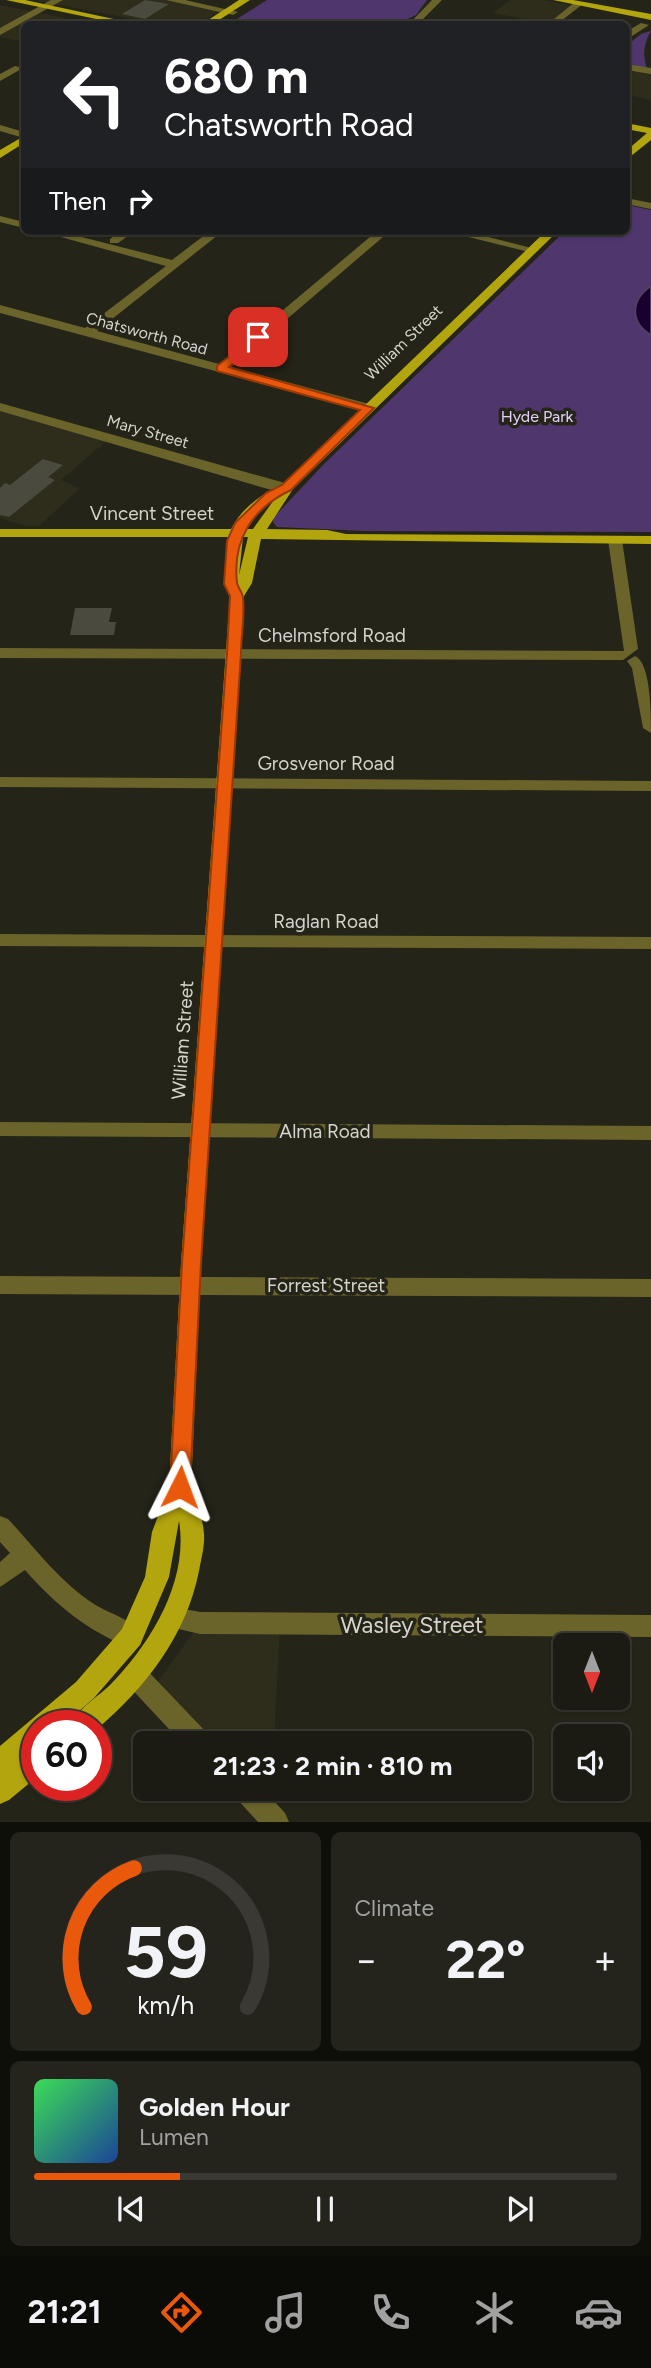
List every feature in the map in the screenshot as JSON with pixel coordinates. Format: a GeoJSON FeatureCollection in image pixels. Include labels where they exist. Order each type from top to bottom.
{"type":"FeatureCollection","features":[{"type":"Feature","properties":{"kind":"main road"},"geometry":{"type":"LineString","coordinates":[[1,0],[115,21]]}},
{"type":"Feature","properties":{"kind":"main road"},"geometry":{"type":"LineString","coordinates":[[11,0],[104,21]]}},
{"type":"Feature","properties":{"kind":"main road"},"geometry":{"type":"LineString","coordinates":[[219,21],[245,0]]}},
{"type":"Feature","properties":{"kind":"main road"},"geometry":{"type":"LineString","coordinates":[[212,21],[254,0]]}},
{"type":"Feature","properties":{"kind":"main road"},"geometry":{"type":"LineString","coordinates":[[558,0],[648,21]]}},
{"type":"Feature","properties":{"kind":"main road"},"geometry":{"type":"LineString","coordinates":[[630,129],[651,133]]}},
{"type":"Feature","properties":{"kind":"main road"},"geometry":{"type":"LineString","coordinates":[[630,153],[651,133]]}},
{"type":"Feature","properties":{"kind":"main road"},"geometry":{"type":"LineString","coordinates":[[0,155],[21,138]]}},
{"type":"Feature","properties":{"kind":"main road"},"geometry":{"type":"LineString","coordinates":[[0,163],[21,150]]}},
{"type":"Feature","properties":{"kind":"main road","name":"William Street"},"geometry":{"type":"LineString","coordinates":[[61,1710],[85,1689],[131,1637],[157,1577],[164,1532],[180,1487],[190,1285],[234,653],[237,596],[231,584],[235,537],[241,523],[270,495],[287,488],[548,235]]}},
{"type":"Feature","properties":{"kind":"main road","name":"William Street"},"geometry":{"type":"LineString","coordinates":[[237,596],[246,585],[255,537],[284,499],[287,488]]}},
{"type":"Feature","properties":{"kind":"main road","name":"Vincent Street"},"geometry":{"type":"LineString","coordinates":[[2,533],[255,537],[326,541],[346,538],[651,540]]}},
{"type":"Feature","properties":{"kind":"main road","name":"William Street"},"geometry":{"type":"LineString","coordinates":[[102,1710],[153,1655],[174,1618],[186,1584],[193,1530],[180,1487]]}},
{"type":"Feature","properties":{"kind":"main road"},"geometry":{"type":"LineString","coordinates":[[0,1762],[21,1744]]}},
{"type":"Feature","properties":{"kind":"main road"},"geometry":{"type":"LineString","coordinates":[[0,1791],[21,1774]]}},
{"type":"Feature","properties":{"kind":"street"},"geometry":{"type":"LineString","coordinates":[[0,32],[58,0]]}},
{"type":"Feature","properties":{"kind":"street"},"geometry":{"type":"LineString","coordinates":[[171,0],[230,12]]}},
{"type":"Feature","properties":{"kind":"street"},"geometry":{"type":"LineString","coordinates":[[416,21],[437,0]]}},
{"type":"Feature","properties":{"kind":"street"},"geometry":{"type":"LineString","coordinates":[[556,21],[578,4]]}},
{"type":"Feature","properties":{"kind":"street"},"geometry":{"type":"LineString","coordinates":[[630,34],[648,21]]}},
{"type":"Feature","properties":{"kind":"street"},"geometry":{"type":"LineString","coordinates":[[0,78],[18,68]]}},
{"type":"Feature","properties":{"kind":"street"},"geometry":{"type":"LineString","coordinates":[[630,68],[651,71]]}},
{"type":"Feature","properties":{"kind":"street"},"geometry":{"type":"LineString","coordinates":[[630,202],[651,206]]}},
{"type":"Feature","properties":{"kind":"street"},"geometry":{"type":"LineString","coordinates":[[0,216],[21,220]]}},
{"type":"Feature","properties":{"kind":"street"},"geometry":{"type":"LineString","coordinates":[[0,216],[21,224]]}},
{"type":"Feature","properties":{"kind":"street"},"geometry":{"type":"LineString","coordinates":[[63,235],[171,260],[211,235]]}},
{"type":"Feature","properties":{"kind":"street"},"geometry":{"type":"LineString","coordinates":[[87,235],[171,260]]}},
{"type":"Feature","properties":{"kind":"street"},"geometry":{"type":"LineString","coordinates":[[114,242],[124,235]]}},
{"type":"Feature","properties":{"kind":"street"},"geometry":{"type":"LineString","coordinates":[[82,331],[199,235]]}},
{"type":"Feature","properties":{"kind":"street"},"geometry":{"type":"LineString","coordinates":[[221,369],[379,235]]}},
{"type":"Feature","properties":{"kind":"street"},"geometry":{"type":"LineString","coordinates":[[467,235],[533,250]]}},
{"type":"Feature","properties":{"kind":"street","name":"Chatsworth Road"},"geometry":{"type":"LineString","coordinates":[[0,309],[368,408]]}},
{"type":"Feature","properties":{"kind":"street","name":"Mary Street"},"geometry":{"type":"LineString","coordinates":[[0,407],[272,486],[287,488]]}},
{"type":"Feature","properties":{"kind":"street"},"geometry":{"type":"LineString","coordinates":[[615,540],[651,728]]}},
{"type":"Feature","properties":{"kind":"street","name":"Chelmsford Road"},"geometry":{"type":"LineString","coordinates":[[0,653],[636,655]]}},
{"type":"Feature","properties":{"kind":"street","name":"Grosvenor Road"},"geometry":{"type":"LineString","coordinates":[[0,782],[651,786]]}},
{"type":"Feature","properties":{"kind":"street","name":"Raglan Road"},"geometry":{"type":"LineString","coordinates":[[0,940],[651,943]]}},
{"type":"Feature","properties":{"kind":"street","name":"Alma Road"},"geometry":{"type":"LineString","coordinates":[[0,1129],[651,1133]]}},
{"type":"Feature","properties":{"kind":"street","name":"Forrest Street"},"geometry":{"type":"LineString","coordinates":[[0,1285],[651,1288]]}},
{"type":"Feature","properties":{"kind":"street"},"geometry":{"type":"LineString","coordinates":[[0,1526],[64,1595],[87,1613],[131,1637]]}},
{"type":"Feature","properties":{"kind":"street"},"geometry":{"type":"LineString","coordinates":[[0,1576],[27,1554]]}},
{"type":"Feature","properties":{"kind":"street","name":"Wasley Street"},"geometry":{"type":"LineString","coordinates":[[174,1618],[200,1623],[651,1626]]}},
{"type":"Feature","properties":{"kind":"street"},"geometry":{"type":"LineString","coordinates":[[135,1675],[187,1731]]}},
{"type":"Feature","properties":{"kind":"street"},"geometry":{"type":"LineString","coordinates":[[256,1801],[276,1822]]}},
{"type":"Feature","properties":{"kind":"shaded area"},"geometry":{"type":"Polygon","coordinates":[[[33,0],[171,0],[221,10],[203,21],[145,21],[33,0]]]}},
{"type":"Feature","properties":{"kind":"shaded area"},"geometry":{"type":"Polygon","coordinates":[[[510,0],[543,0],[575,6],[556,21],[536,21],[493,13],[510,0]]]}},
{"type":"Feature","properties":{"kind":"shaded area"},"geometry":{"type":"Polygon","coordinates":[[[0,5],[78,21],[21,21],[21,41],[0,37],[0,5]]]}},
{"type":"Feature","properties":{"kind":"shaded area"},"geometry":{"type":"Polygon","coordinates":[[[636,69],[651,71],[651,100],[630,96],[630,75],[636,69]]]}},
{"type":"Feature","properties":{"kind":"shaded area"},"geometry":{"type":"Polygon","coordinates":[[[651,286],[651,335],[639,324],[635,310],[639,297],[651,286]]]}},
{"type":"Feature","properties":{"kind":"shaded area"},"geometry":{"type":"Polygon","coordinates":[[[0,407],[110,438],[61,480],[80,488],[39,526],[26,526],[0,518],[0,407]]]}},
{"type":"Feature","properties":{"kind":"shaded area"},"geometry":{"type":"Polygon","coordinates":[[[200,1623],[280,1624],[275,1731],[187,1731],[149,1694],[200,1623]]]}},
{"type":"Feature","properties":{"kind":"green space"},"geometry":{"type":"Polygon","coordinates":[[[267,0],[427,0],[416,15],[403,21],[234,21],[267,0]]]}},
{"type":"Feature","properties":{"kind":"green space"},"geometry":{"type":"Polygon","coordinates":[[[651,31],[644,49],[647,68],[630,65],[630,43],[641,34],[651,31]]]}},
{"type":"Feature","properties":{"kind":"green space","name":"Hyde Park"},"geometry":{"type":"Polygon","coordinates":[[[630,206],[651,210],[651,532],[365,531],[277,527],[273,522],[274,517],[324,464],[561,235],[630,235],[630,206]]]}},
{"type":"Feature","properties":{"kind":"building"},"geometry":{"type":"Polygon","coordinates":[[[145,0],[169,4],[145,19],[122,14],[145,0]]]}},
{"type":"Feature","properties":{"kind":"building"},"geometry":{"type":"Polygon","coordinates":[[[43,459],[63,465],[48,477],[55,480],[9,517],[0,515],[0,488],[5,483],[10,485],[43,459]]]}},
{"type":"Feature","properties":{"kind":"building"},"geometry":{"type":"Polygon","coordinates":[[[75,608],[112,608],[109,622],[116,622],[114,635],[70,635],[75,608]]]}},
{"type":"Feature","properties":{"kind":"route"},"geometry":{"type":"LineString","coordinates":[[180,1487],[191,1263],[234,653],[237,596],[231,584],[234,541],[241,523],[270,495],[287,488],[368,408],[221,369],[258,337]]}}]}
